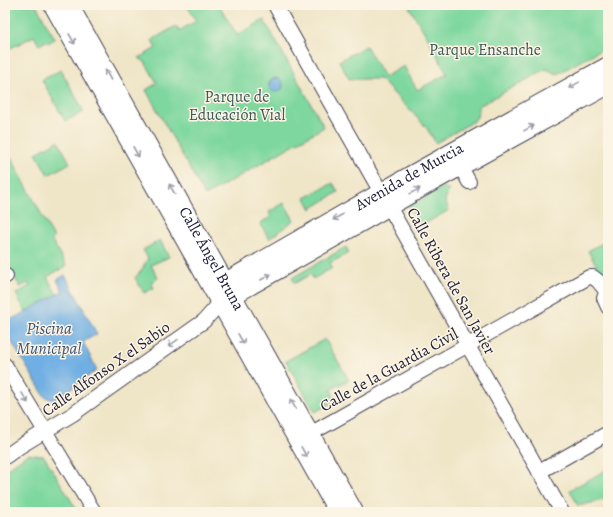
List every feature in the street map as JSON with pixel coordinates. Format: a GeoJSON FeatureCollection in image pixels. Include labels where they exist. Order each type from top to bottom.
{"type":"FeatureCollection","features":[{"type":"Feature","properties":{"kind":"main road","name":"Calle Ángel Bruna"},"geometry":{"type":"LineString","coordinates":[[53,5],[222,293],[310,434],[354,512]]}},
{"type":"Feature","properties":{"kind":"main road","name":"Calle Ángel Bruna"},"geometry":{"type":"LineString","coordinates":[[69,5],[338,512]]}},
{"type":"Feature","properties":{"kind":"main road","name":"Avenida de Murcia"},"geometry":{"type":"LineString","coordinates":[[222,293],[456,159],[608,66]]}},
{"type":"Feature","properties":{"kind":"main road","name":"Avenida de Murcia"},"geometry":{"type":"LineString","coordinates":[[456,159],[608,85]]}},
{"type":"Feature","properties":{"kind":"street","name":"Calle Ribera de San Javier"},"geometry":{"type":"LineString","coordinates":[[275,5],[562,512]]}},
{"type":"Feature","properties":{"kind":"street"},"geometry":{"type":"LineString","coordinates":[[456,159],[469,182]]}},
{"type":"Feature","properties":{"kind":"street","name":"Calle de la Guardia Civil"},"geometry":{"type":"LineString","coordinates":[[310,434],[589,278],[593,277],[607,292],[604,298],[608,307]]}},
{"type":"Feature","properties":{"kind":"street","name":"Calle Alfonso X el Sabio"},"geometry":{"type":"LineString","coordinates":[[5,456],[74,414],[204,321],[222,293]]}},
{"type":"Feature","properties":{"kind":"street"},"geometry":{"type":"LineString","coordinates":[[5,365],[94,512]]}},
{"type":"Feature","properties":{"kind":"street"},"geometry":{"type":"LineString","coordinates":[[539,472],[608,434]]}},
{"type":"Feature","properties":{"kind":"green space"},"geometry":{"type":"Polygon","coordinates":[[[5,5],[36,5],[55,39],[48,43],[46,41],[39,45],[34,36],[5,51],[5,5]]]}},
{"type":"Feature","properties":{"kind":"green space","name":"Parque de Educación Vial"},"geometry":{"type":"Polygon","coordinates":[[[191,5],[219,5],[237,35],[264,20],[324,127],[205,196],[146,90],[157,83],[145,62],[139,58],[156,48],[152,40],[176,26],[179,31],[196,21],[188,7],[191,5]]]}},
{"type":"Feature","properties":{"kind":"green space","name":"Parque Ensanche"},"geometry":{"type":"Polygon","coordinates":[[[408,5],[593,5],[608,11],[608,46],[557,74],[546,69],[479,106],[477,117],[474,121],[436,143],[426,127],[380,79],[349,79],[339,61],[366,46],[384,77],[404,66],[417,90],[447,74],[408,5]]]}},
{"type":"Feature","properties":{"kind":"green space"},"geometry":{"type":"Polygon","coordinates":[[[61,70],[84,112],[65,121],[42,80],[61,70]]]}},
{"type":"Feature","properties":{"kind":"green space"},"geometry":{"type":"Polygon","coordinates":[[[58,141],[70,163],[48,175],[36,153],[58,141]]]}},
{"type":"Feature","properties":{"kind":"green space"},"geometry":{"type":"Polygon","coordinates":[[[5,146],[54,238],[52,240],[66,266],[47,277],[57,295],[26,312],[16,294],[30,286],[28,283],[20,287],[5,260],[5,146]]]}},
{"type":"Feature","properties":{"kind":"green space"},"geometry":{"type":"Polygon","coordinates":[[[333,183],[338,192],[311,209],[305,198],[333,183]]]}},
{"type":"Feature","properties":{"kind":"green space"},"geometry":{"type":"Polygon","coordinates":[[[443,187],[449,190],[445,200],[449,210],[421,226],[409,208],[410,205],[443,187]]]}},
{"type":"Feature","properties":{"kind":"green space"},"geometry":{"type":"Polygon","coordinates":[[[284,203],[294,220],[269,239],[260,223],[271,217],[269,212],[284,203]]]}},
{"type":"Feature","properties":{"kind":"green space"},"geometry":{"type":"Polygon","coordinates":[[[160,240],[169,257],[151,265],[158,278],[151,282],[154,288],[144,293],[135,278],[142,270],[148,258],[143,250],[160,240]]]}},
{"type":"Feature","properties":{"kind":"green space"},"geometry":{"type":"Polygon","coordinates":[[[608,240],[608,283],[607,284],[588,251],[608,240]]]}},
{"type":"Feature","properties":{"kind":"green space"},"geometry":{"type":"Polygon","coordinates":[[[346,247],[349,253],[330,263],[332,268],[313,279],[311,274],[295,283],[292,278],[346,247]]]}},
{"type":"Feature","properties":{"kind":"green space"},"geometry":{"type":"Polygon","coordinates":[[[325,339],[349,380],[331,389],[335,401],[315,412],[286,361],[325,339]]]}},
{"type":"Feature","properties":{"kind":"green space"},"geometry":{"type":"Polygon","coordinates":[[[28,454],[44,456],[78,512],[5,512],[5,470],[28,454]]]}},
{"type":"Feature","properties":{"kind":"green space"},"geometry":{"type":"Polygon","coordinates":[[[608,469],[608,499],[578,506],[570,490],[608,469]]]}},
{"type":"Feature","properties":{"kind":"water"},"geometry":{"type":"Polygon","coordinates":[[[276,78],[281,80],[283,85],[281,90],[276,92],[271,90],[269,85],[271,80],[276,78]]]}},
{"type":"Feature","properties":{"kind":"water","name":"Piscina Municipal"},"geometry":{"type":"Polygon","coordinates":[[[65,275],[97,334],[83,342],[97,370],[54,400],[45,397],[5,331],[5,323],[63,291],[57,280],[65,275]]]}}]}
